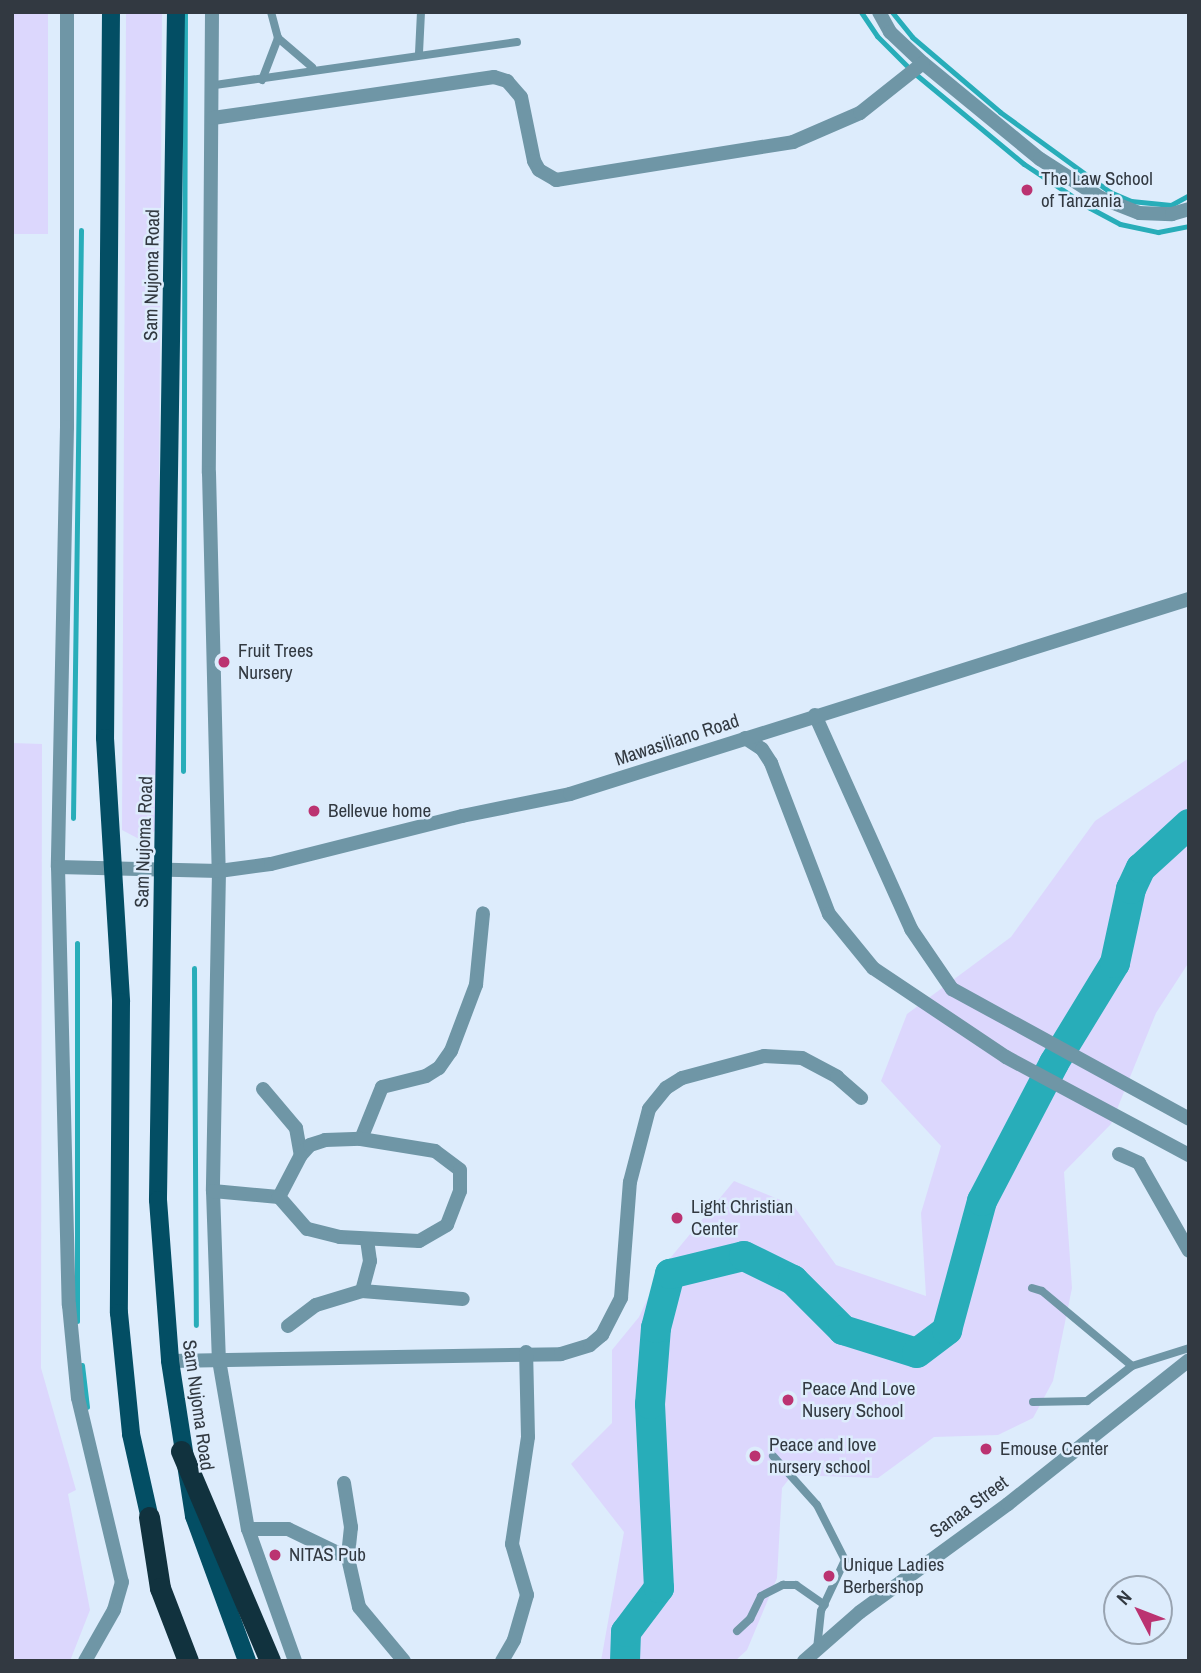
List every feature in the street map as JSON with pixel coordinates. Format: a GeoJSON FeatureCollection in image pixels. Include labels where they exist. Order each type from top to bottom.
{"type":"FeatureCollection","features":[{"type":"Feature","properties":{"kind":"highway"},"geometry":{"type":"LineString","coordinates":[[181,1451],[270,1661]]}},
{"type":"Feature","properties":{"kind":"highway"},"geometry":{"type":"LineString","coordinates":[[149,1517],[160,1588],[188,1661]]}},
{"type":"Feature","properties":{"kind":"main road","name":"Sam Nujoma Road"},"geometry":{"type":"LineString","coordinates":[[111,12],[105,738],[121,1002],[118,1237],[121,1354],[149,1517],[197,1661]]}},
{"type":"Feature","properties":{"kind":"main road","name":"Sam Nujoma Road"},"geometry":{"type":"LineString","coordinates":[[176,12],[166,869],[158,994],[158,1200],[170,1362],[181,1451],[194,1516],[247,1661]]}},
{"type":"Feature","properties":{"kind":"street"},"geometry":{"type":"LineString","coordinates":[[67,12],[67,427],[58,867],[72,1352],[92,1466],[122,1582],[114,1610],[85,1661]]}},
{"type":"Feature","properties":{"kind":"street"},"geometry":{"type":"LineString","coordinates":[[212,12],[215,85],[208,210],[209,460],[219,871],[213,1191],[219,1360],[248,1529],[295,1661]]}},
{"type":"Feature","properties":{"kind":"street"},"geometry":{"type":"LineString","coordinates":[[878,12],[890,32],[923,63],[1040,159],[1101,198],[1139,212],[1172,214],[1189,209]]}},
{"type":"Feature","properties":{"kind":"street"},"geometry":{"type":"LineString","coordinates":[[213,118],[494,77],[507,81],[521,97],[534,161],[539,170],[556,180],[793,142],[860,113],[923,63]]}},
{"type":"Feature","properties":{"kind":"street","name":"Mawasiliano Road"},"geometry":{"type":"LineString","coordinates":[[58,867],[219,871],[271,864],[462,816],[570,794],[1189,599]]}},
{"type":"Feature","properties":{"kind":"street"},"geometry":{"type":"LineString","coordinates":[[814,715],[911,929],[953,989],[1018,1029],[1189,1119]]}},
{"type":"Feature","properties":{"kind":"street"},"geometry":{"type":"LineString","coordinates":[[745,738],[762,749],[771,763],[829,914],[873,968],[1006,1057],[1189,1155]]}},
{"type":"Feature","properties":{"kind":"street"},"geometry":{"type":"LineString","coordinates":[[361,1139],[382,1087],[426,1076],[439,1068],[451,1051],[476,985],[484,913]]}},
{"type":"Feature","properties":{"kind":"street"},"geometry":{"type":"LineString","coordinates":[[170,1362],[526,1352],[561,1354],[590,1345],[611,1322],[625,1284],[630,1182],[636,1151],[649,1109],[666,1088],[682,1079],[764,1056],[802,1058],[837,1077],[861,1098]]}},
{"type":"Feature","properties":{"kind":"street"},"geometry":{"type":"LineString","coordinates":[[263,1089],[296,1128],[301,1156]]}},
{"type":"Feature","properties":{"kind":"street"},"geometry":{"type":"LineString","coordinates":[[213,1191],[279,1197],[307,1229],[401,1242],[434,1235],[453,1210],[460,1191],[460,1170],[435,1151],[361,1139],[318,1141],[301,1156],[279,1197]]}},
{"type":"Feature","properties":{"kind":"street"},"geometry":{"type":"LineString","coordinates":[[1119,1154],[1139,1163],[1189,1251]]}},
{"type":"Feature","properties":{"kind":"street"},"geometry":{"type":"LineString","coordinates":[[362,1291],[370,1261],[367,1239]]}},
{"type":"Feature","properties":{"kind":"street"},"geometry":{"type":"LineString","coordinates":[[288,1325],[316,1305],[362,1291],[463,1299]]}},
{"type":"Feature","properties":{"kind":"street"},"geometry":{"type":"LineString","coordinates":[[502,1661],[514,1640],[527,1595],[512,1544],[528,1437],[526,1352]]}},
{"type":"Feature","properties":{"kind":"street","name":"Sanaa Street"},"geometry":{"type":"LineString","coordinates":[[804,1661],[1189,1360]]}},
{"type":"Feature","properties":{"kind":"street"},"geometry":{"type":"LineString","coordinates":[[344,1483],[351,1527],[348,1558],[359,1607],[404,1661]]}},
{"type":"Feature","properties":{"kind":"street"},"geometry":{"type":"LineString","coordinates":[[248,1529],[288,1529],[348,1558]]}},
{"type":"Feature","properties":{"kind":"lane"},"geometry":{"type":"LineString","coordinates":[[271,12],[278,38],[304,65],[315,68]]}},
{"type":"Feature","properties":{"kind":"lane"},"geometry":{"type":"LineString","coordinates":[[419,53],[421,12]]}},
{"type":"Feature","properties":{"kind":"lane"},"geometry":{"type":"LineString","coordinates":[[262,80],[278,38]]}},
{"type":"Feature","properties":{"kind":"lane"},"geometry":{"type":"LineString","coordinates":[[215,85],[262,80],[315,68],[419,53],[517,42]]}},
{"type":"Feature","properties":{"kind":"lane"},"geometry":{"type":"LineString","coordinates":[[1032,1288],[1042,1291],[1132,1366]]}},
{"type":"Feature","properties":{"kind":"lane"},"geometry":{"type":"LineString","coordinates":[[1033,1402],[1087,1401],[1132,1366],[1189,1348]]}},
{"type":"Feature","properties":{"kind":"lane"},"geometry":{"type":"LineString","coordinates":[[773,1456],[817,1505],[845,1560],[825,1605],[817,1649]]}},
{"type":"Feature","properties":{"kind":"lane"},"geometry":{"type":"LineString","coordinates":[[737,1631],[750,1619],[761,1596],[783,1585],[796,1585],[825,1605]]}},
{"type":"Feature","properties":{"kind":"shaded area"},"geometry":{"type":"Polygon","coordinates":[[[12,12],[48,12],[48,234],[12,234],[12,12]]]}},
{"type":"Feature","properties":{"kind":"shaded area"},"geometry":{"type":"Polygon","coordinates":[[[126,12],[162,12],[157,830],[139,839],[122,830],[126,12]]]}},
{"type":"Feature","properties":{"kind":"shaded area"},"geometry":{"type":"Polygon","coordinates":[[[12,743],[42,744],[41,1368],[76,1490],[68,1494],[90,1610],[70,1661],[12,1661],[12,743]]]}},
{"type":"Feature","properties":{"kind":"shaded area"},"geometry":{"type":"Polygon","coordinates":[[[1189,758],[1189,962],[1156,1013],[1111,1124],[1064,1172],[1072,1288],[1053,1381],[1033,1418],[998,1435],[934,1437],[878,1478],[792,1475],[782,1488],[777,1578],[747,1650],[735,1661],[601,1661],[624,1532],[571,1464],[612,1423],[612,1350],[639,1317],[662,1268],[734,1181],[793,1205],[836,1265],[926,1296],[921,1213],[941,1146],[881,1081],[907,1014],[1011,937],[1095,821],[1189,758]]]}},
{"type":"Feature","properties":{"kind":"waterway"},"geometry":{"type":"LineString","coordinates":[[183,771],[185,12]]}},
{"type":"Feature","properties":{"kind":"waterway"},"geometry":{"type":"LineString","coordinates":[[861,12],[877,36],[913,72],[1024,164],[1090,208],[1120,224],[1158,232],[1189,226]]}},
{"type":"Feature","properties":{"kind":"waterway"},"geometry":{"type":"LineString","coordinates":[[892,12],[912,37],[1000,112],[1110,192],[1131,201],[1171,205],[1189,195]]}},
{"type":"Feature","properties":{"kind":"waterway"},"geometry":{"type":"LineString","coordinates":[[73,818],[81,230]]}},
{"type":"Feature","properties":{"kind":"waterway"},"geometry":{"type":"LineString","coordinates":[[625,1661],[626,1632],[659,1588],[650,1404],[656,1328],[670,1274],[744,1256],[793,1280],[843,1330],[917,1353],[947,1330],[982,1201],[1054,1063],[1115,963],[1131,889],[1141,868],[1189,824]]}},
{"type":"Feature","properties":{"kind":"waterway"},"geometry":{"type":"LineString","coordinates":[[77,943],[77,1321]]}},
{"type":"Feature","properties":{"kind":"waterway"},"geometry":{"type":"LineString","coordinates":[[194,968],[196,1325]]}},
{"type":"Feature","properties":{"kind":"waterway"},"geometry":{"type":"LineString","coordinates":[[82,1365],[87,1407]]}},
{"type":"Feature","properties":{"kind":"place","name":"The Law School of Tanzania"},"geometry":{"type":"Point","coordinates":[1027,190]}},
{"type":"Feature","properties":{"kind":"place","name":"Fruit Trees Nursery"},"geometry":{"type":"Point","coordinates":[224,662]}},
{"type":"Feature","properties":{"kind":"place","name":"Bellevue home"},"geometry":{"type":"Point","coordinates":[314,811]}},
{"type":"Feature","properties":{"kind":"place","name":"Light Christian Center"},"geometry":{"type":"Point","coordinates":[677,1218]}},
{"type":"Feature","properties":{"kind":"place","name":"Peace And Love Nusery School"},"geometry":{"type":"Point","coordinates":[788,1400]}},
{"type":"Feature","properties":{"kind":"place","name":"Emouse Center"},"geometry":{"type":"Point","coordinates":[986,1449]}},
{"type":"Feature","properties":{"kind":"place","name":"Peace and love nursery school"},"geometry":{"type":"Point","coordinates":[755,1456]}},
{"type":"Feature","properties":{"kind":"place","name":"NITAS Pub"},"geometry":{"type":"Point","coordinates":[275,1555]}},
{"type":"Feature","properties":{"kind":"place","name":"Unique Ladies Berbershop"},"geometry":{"type":"Point","coordinates":[829,1576]}}]}
